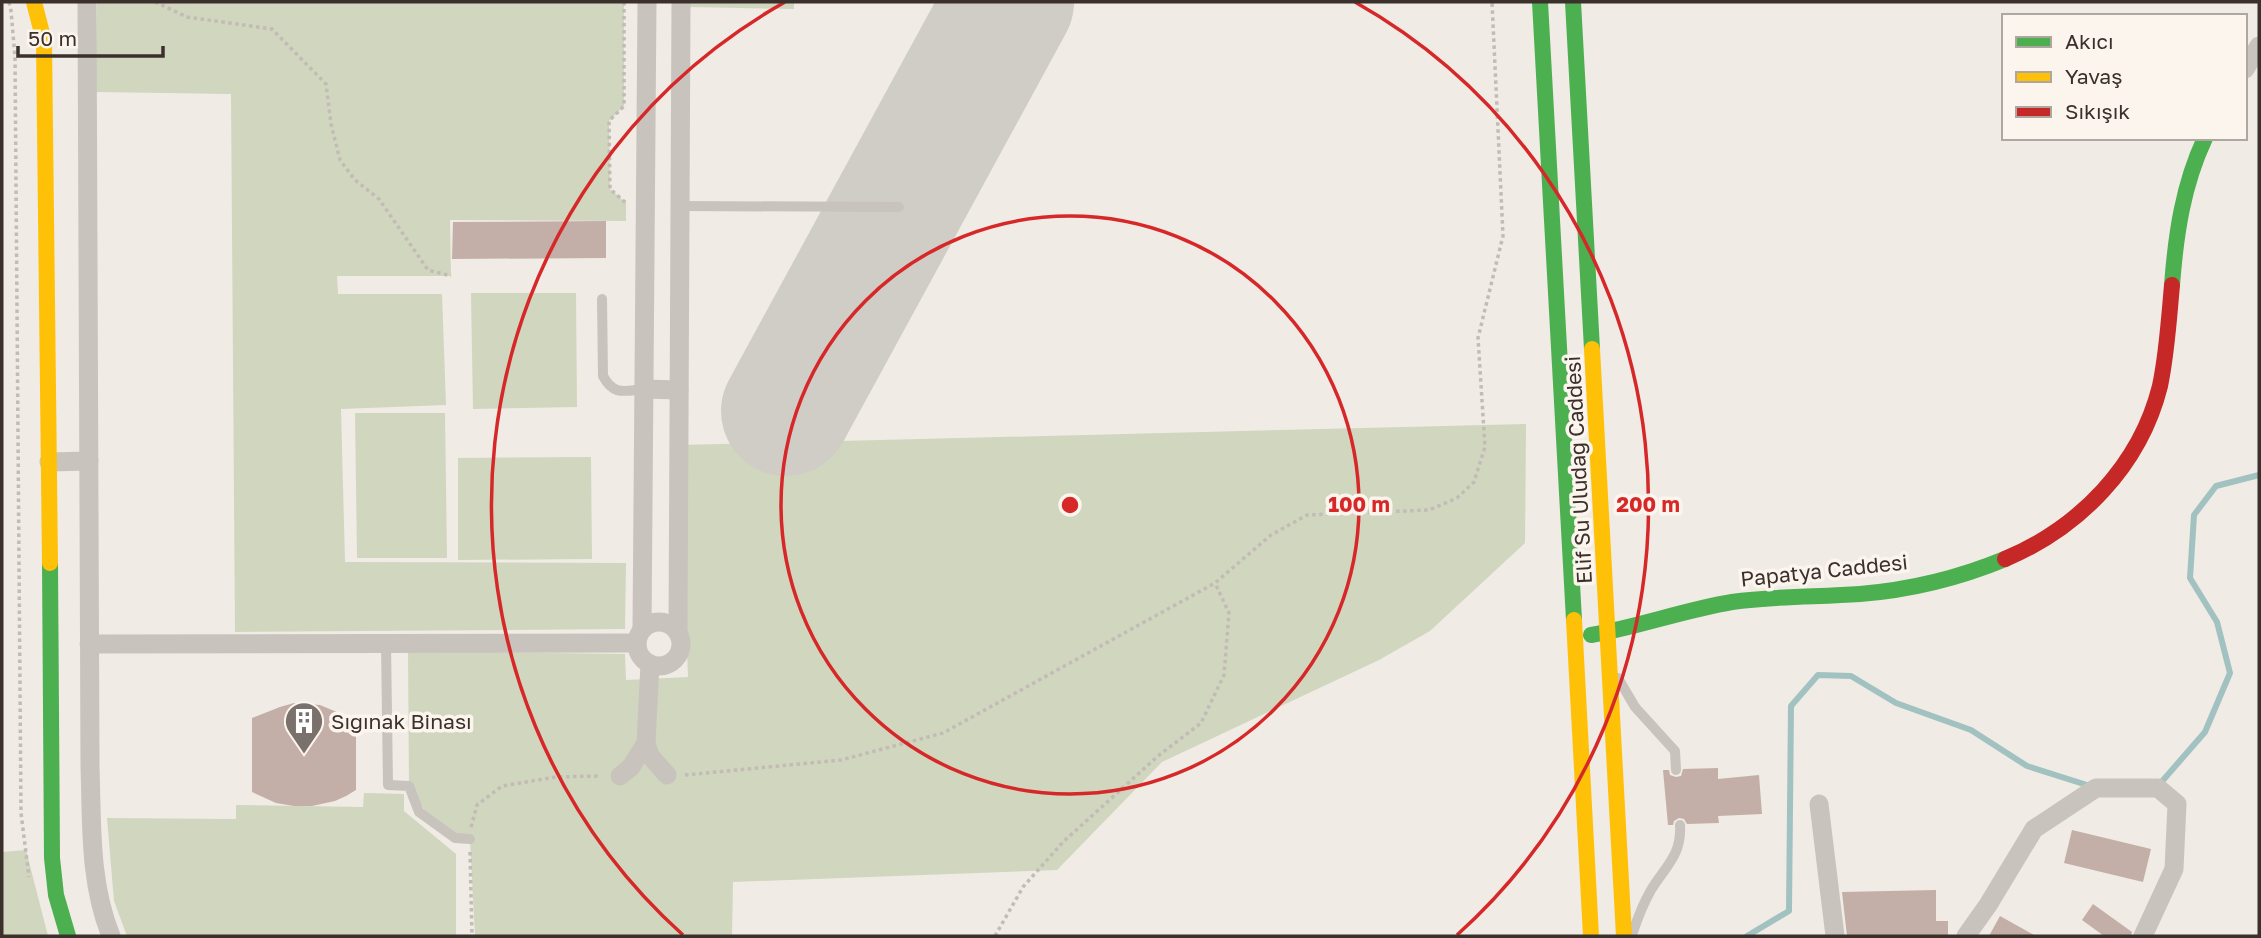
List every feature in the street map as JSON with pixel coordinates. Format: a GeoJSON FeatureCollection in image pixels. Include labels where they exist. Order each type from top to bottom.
{"type":"FeatureCollection","features":[{"type":"Feature","properties":{"kind":"main road"},"geometry":{"type":"LineString","coordinates":[[34,2],[44,41],[52,858],[55,895],[68,936]]}},
{"type":"Feature","properties":{"kind":"main road","name":"Elif Su Uludağ Caddesi"},"geometry":{"type":"LineString","coordinates":[[1540,2],[1591,936]]}},
{"type":"Feature","properties":{"kind":"main road","name":"Elif Su Uludağ Caddesi"},"geometry":{"type":"LineString","coordinates":[[1573,2],[1624,936]]}},
{"type":"Feature","properties":{"kind":"main road","name":"Papatya Caddesi"},"geometry":{"type":"LineString","coordinates":[[1576,638],[1608,633],[1718,604],[1879,592],[1946,578],[1998,562],[2037,544],[2066,524],[2098,495],[2122,468],[2141,433],[2158,392],[2183,196],[2204,140]]}},
{"type":"Feature","properties":{"kind":"street"},"geometry":{"type":"LineString","coordinates":[[87,2],[90,766],[94,871],[99,903],[111,936]]}},
{"type":"Feature","properties":{"kind":"street"},"geometry":{"type":"LineString","coordinates":[[648,2],[639,636],[641,657],[650,664],[661,666],[675,659],[681,647],[678,633],[681,2]]}},
{"type":"Feature","properties":{"kind":"street"},"geometry":{"type":"LineString","coordinates":[[2247,66],[2259,46]]}},
{"type":"Feature","properties":{"kind":"street"},"geometry":{"type":"LineString","coordinates":[[646,205],[680,206]]}},
{"type":"Feature","properties":{"kind":"street"},"geometry":{"type":"LineString","coordinates":[[644,389],[679,390]]}},
{"type":"Feature","properties":{"kind":"street"},"geometry":{"type":"LineString","coordinates":[[49,462],[89,461]]}},
{"type":"Feature","properties":{"kind":"street"},"geometry":{"type":"LineString","coordinates":[[89,644],[386,644],[639,636],[648,625],[661,622],[668,624],[678,633]]}},
{"type":"Feature","properties":{"kind":"street"},"geometry":{"type":"LineString","coordinates":[[650,664],[646,743],[650,756],[667,775]]}},
{"type":"Feature","properties":{"kind":"street"},"geometry":{"type":"LineString","coordinates":[[620,776],[631,767],[646,743]]}},
{"type":"Feature","properties":{"kind":"street"},"geometry":{"type":"LineString","coordinates":[[1966,936],[2034,829],[2096,788],[2158,788],[2177,804],[2174,869],[2143,936]]}},
{"type":"Feature","properties":{"kind":"street"},"geometry":{"type":"LineString","coordinates":[[1819,804],[1835,936]]}},
{"type":"Feature","properties":{"kind":"lane"},"geometry":{"type":"LineString","coordinates":[[680,206],[899,207]]}},
{"type":"Feature","properties":{"kind":"lane"},"geometry":{"type":"LineString","coordinates":[[602,299],[603,376],[609,386],[622,391],[644,389]]}},
{"type":"Feature","properties":{"kind":"lane"},"geometry":{"type":"LineString","coordinates":[[386,644],[388,785],[409,786],[419,812],[455,838],[470,839]]}},
{"type":"Feature","properties":{"kind":"lane"},"geometry":{"type":"LineString","coordinates":[[1610,663],[1635,707],[1675,751],[1676,770]]}},
{"type":"Feature","properties":{"kind":"lane"},"geometry":{"type":"LineString","coordinates":[[1632,936],[1645,902],[1677,851],[1681,841],[1680,825]]}},
{"type":"Feature","properties":{"kind":"path"},"geometry":{"type":"LineString","coordinates":[[9,2],[15,57],[21,813],[32,887]]}},
{"type":"Feature","properties":{"kind":"path"},"geometry":{"type":"LineString","coordinates":[[155,2],[187,17],[272,29],[326,84],[331,124],[340,160],[355,180],[379,199],[428,270],[451,276]]}},
{"type":"Feature","properties":{"kind":"path"},"geometry":{"type":"LineString","coordinates":[[624,2],[624,106],[609,121],[610,189],[626,203],[626,212]]}},
{"type":"Feature","properties":{"kind":"path"},"geometry":{"type":"LineString","coordinates":[[667,775],[694,775],[841,760],[943,733],[1215,583],[1270,535],[1307,515],[1429,510],[1457,498],[1474,482],[1485,447],[1478,338],[1503,236],[1492,2]]}},
{"type":"Feature","properties":{"kind":"path"},"geometry":{"type":"LineString","coordinates":[[995,936],[1023,887],[1063,842],[1158,755],[1201,723],[1224,676],[1229,613],[1215,583]]}},
{"type":"Feature","properties":{"kind":"path"},"geometry":{"type":"LineString","coordinates":[[472,936],[470,828],[477,805],[502,786],[556,777],[620,776]]}},
{"type":"Feature","properties":{"kind":"green space"},"geometry":{"type":"Polygon","coordinates":[[[97,2],[624,2],[624,106],[609,121],[610,189],[626,203],[626,221],[450,220],[451,276],[337,276],[338,294],[442,294],[446,405],[341,409],[345,562],[626,563],[625,629],[235,632],[231,94],[95,92],[97,2]]]}},
{"type":"Feature","properties":{"kind":"green space"},"geometry":{"type":"Polygon","coordinates":[[[688,2],[794,2],[794,9],[688,7],[688,2]]]}},
{"type":"Feature","properties":{"kind":"green space"},"geometry":{"type":"Polygon","coordinates":[[[471,293],[576,293],[577,407],[473,409],[471,293]]]}},
{"type":"Feature","properties":{"kind":"green space"},"geometry":{"type":"Polygon","coordinates":[[[355,413],[445,413],[447,558],[357,558],[355,413]]]}},
{"type":"Feature","properties":{"kind":"green space"},"geometry":{"type":"Polygon","coordinates":[[[1526,424],[1525,543],[1430,631],[1379,660],[1162,762],[1057,870],[733,882],[732,936],[475,936],[470,839],[454,833],[427,814],[409,786],[408,651],[625,654],[626,680],[688,677],[679,445],[1526,424]]]}},
{"type":"Feature","properties":{"kind":"green space"},"geometry":{"type":"Polygon","coordinates":[[[591,457],[592,559],[458,560],[458,458],[591,457]]]}},
{"type":"Feature","properties":{"kind":"green space"},"geometry":{"type":"Polygon","coordinates":[[[364,793],[404,794],[404,811],[456,854],[456,936],[127,936],[114,901],[107,818],[236,819],[236,805],[363,807],[364,793]]]}},
{"type":"Feature","properties":{"kind":"green space"},"geometry":{"type":"Polygon","coordinates":[[[26,850],[48,936],[2,936],[2,852],[26,850]]]}},
{"type":"Feature","properties":{"kind":"building"},"geometry":{"type":"Polygon","coordinates":[[[606,221],[606,258],[452,259],[453,222],[606,221]]]}},
{"type":"Feature","properties":{"kind":"building","name":"Sığınak Binası"},"geometry":{"type":"Polygon","coordinates":[[[294,703],[320,705],[356,720],[356,790],[335,801],[312,806],[276,803],[252,792],[252,718],[294,703]]]}},
{"type":"Feature","properties":{"kind":"building"},"geometry":{"type":"Polygon","coordinates":[[[1718,768],[1718,779],[1759,775],[1762,814],[1718,816],[1719,823],[1687,824],[1684,819],[1679,818],[1673,825],[1668,825],[1663,770],[1669,770],[1670,775],[1676,777],[1681,776],[1683,769],[1718,768]]]}},
{"type":"Feature","properties":{"kind":"building"},"geometry":{"type":"Polygon","coordinates":[[[2072,830],[2151,849],[2143,882],[2064,863],[2072,830]]]}},
{"type":"Feature","properties":{"kind":"building"},"geometry":{"type":"Polygon","coordinates":[[[1936,890],[1936,921],[1948,921],[1948,936],[1847,936],[1842,892],[1936,890]]]}},
{"type":"Feature","properties":{"kind":"building"},"geometry":{"type":"Polygon","coordinates":[[[2093,904],[2132,932],[2131,936],[2104,936],[2082,920],[2093,904]]]}},
{"type":"Feature","properties":{"kind":"building"},"geometry":{"type":"Polygon","coordinates":[[[2000,916],[2036,936],[1989,936],[2000,916]]]}},
{"type":"Feature","properties":{"kind":"waterway"},"geometry":{"type":"LineString","coordinates":[[2158,786],[2205,732],[2230,673],[2217,622],[2190,578],[2194,515],[2216,486],[2259,475]]}},
{"type":"Feature","properties":{"kind":"waterway"},"geometry":{"type":"LineString","coordinates":[[1747,936],[1789,911],[1791,706],[1818,675],[1851,676],[1896,703],[1971,730],[2027,766],[2090,786]]}},
{"type":"Feature","properties":{"kind":"runway"},"geometry":{"type":"LineString","coordinates":[[786,411],[1009,2]]}},
{"type":"Feature","properties":{"kind":"traffic: fast"},"geometry":{"type":"LineString","coordinates":[[1540,2],[1574,620]]}},
{"type":"Feature","properties":{"kind":"traffic: fast"},"geometry":{"type":"LineString","coordinates":[[1573,2],[1592,349]]}},
{"type":"Feature","properties":{"kind":"traffic: fast"},"geometry":{"type":"LineString","coordinates":[[2172,285],[2182,210],[2191,173],[2204,140]]}},
{"type":"Feature","properties":{"kind":"traffic: fast"},"geometry":{"type":"LineString","coordinates":[[1591,635],[1732,602],[1860,594],[1915,586],[1970,572],[2005,559]]}},
{"type":"Feature","properties":{"kind":"traffic: fast"},"geometry":{"type":"LineString","coordinates":[[50,563],[52,858],[56,895],[68,936]]}},
{"type":"Feature","properties":{"kind":"traffic: slow"},"geometry":{"type":"LineString","coordinates":[[34,2],[44,41],[50,563]]}},
{"type":"Feature","properties":{"kind":"traffic: slow"},"geometry":{"type":"LineString","coordinates":[[1592,349],[1624,936]]}},
{"type":"Feature","properties":{"kind":"traffic: slow"},"geometry":{"type":"LineString","coordinates":[[1574,620],[1591,936]]}},
{"type":"Feature","properties":{"kind":"traffic: jam"},"geometry":{"type":"LineString","coordinates":[[2005,559],[2058,530],[2081,512],[2122,468],[2138,442],[2151,415],[2160,386],[2172,285]]}},
{"type":"Feature","properties":{"kind":"place","name":"Sığınak Binası"},"geometry":{"type":"Point","coordinates":[304,755]}}]}
